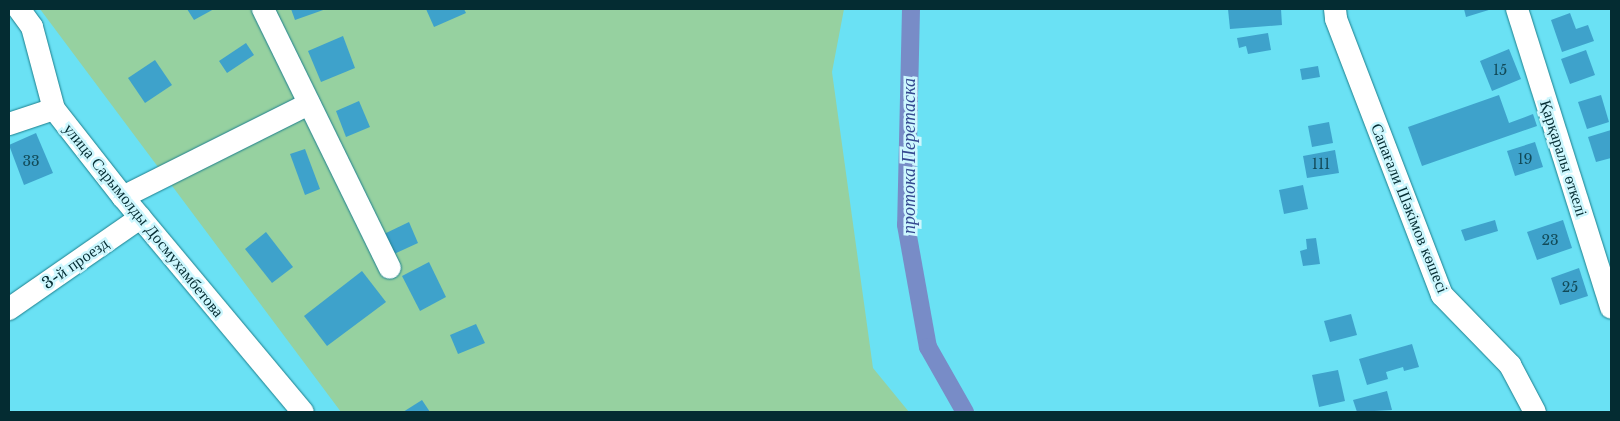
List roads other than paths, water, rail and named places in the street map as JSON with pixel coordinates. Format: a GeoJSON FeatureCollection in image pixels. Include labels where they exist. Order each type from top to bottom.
{"type":"FeatureCollection","features":[{"type":"Feature","properties":{"kind":"street","name":"улица Сарымолды Досмухамбетова"},"geometry":{"type":"LineString","coordinates":[[19,9],[32,27],[54,109],[140,218],[304,412]]}},
{"type":"Feature","properties":{"kind":"street"},"geometry":{"type":"LineString","coordinates":[[263,9],[390,268]]}},
{"type":"Feature","properties":{"kind":"street","name":"Сапағали Шәкімов көшесі"},"geometry":{"type":"LineString","coordinates":[[1335,9],[1336,19],[1442,295],[1510,365],[1534,412]]}},
{"type":"Feature","properties":{"kind":"street","name":"Қарқаралы өткелі"},"geometry":{"type":"LineString","coordinates":[[1517,9],[1611,308]]}},
{"type":"Feature","properties":{"kind":"street"},"geometry":{"type":"LineString","coordinates":[[123,197],[309,104]]}},
{"type":"Feature","properties":{"kind":"street"},"geometry":{"type":"LineString","coordinates":[[9,124],[54,109]]}},
{"type":"Feature","properties":{"kind":"street","name":"3-й проезд"},"geometry":{"type":"LineString","coordinates":[[9,309],[140,218]]}},
{"type":"Feature","properties":{"kind":"waterway","name":"протока Перетаска"},"geometry":{"type":"LineString","coordinates":[[911,9],[906,225],[928,347],[965,412]]}}]}
